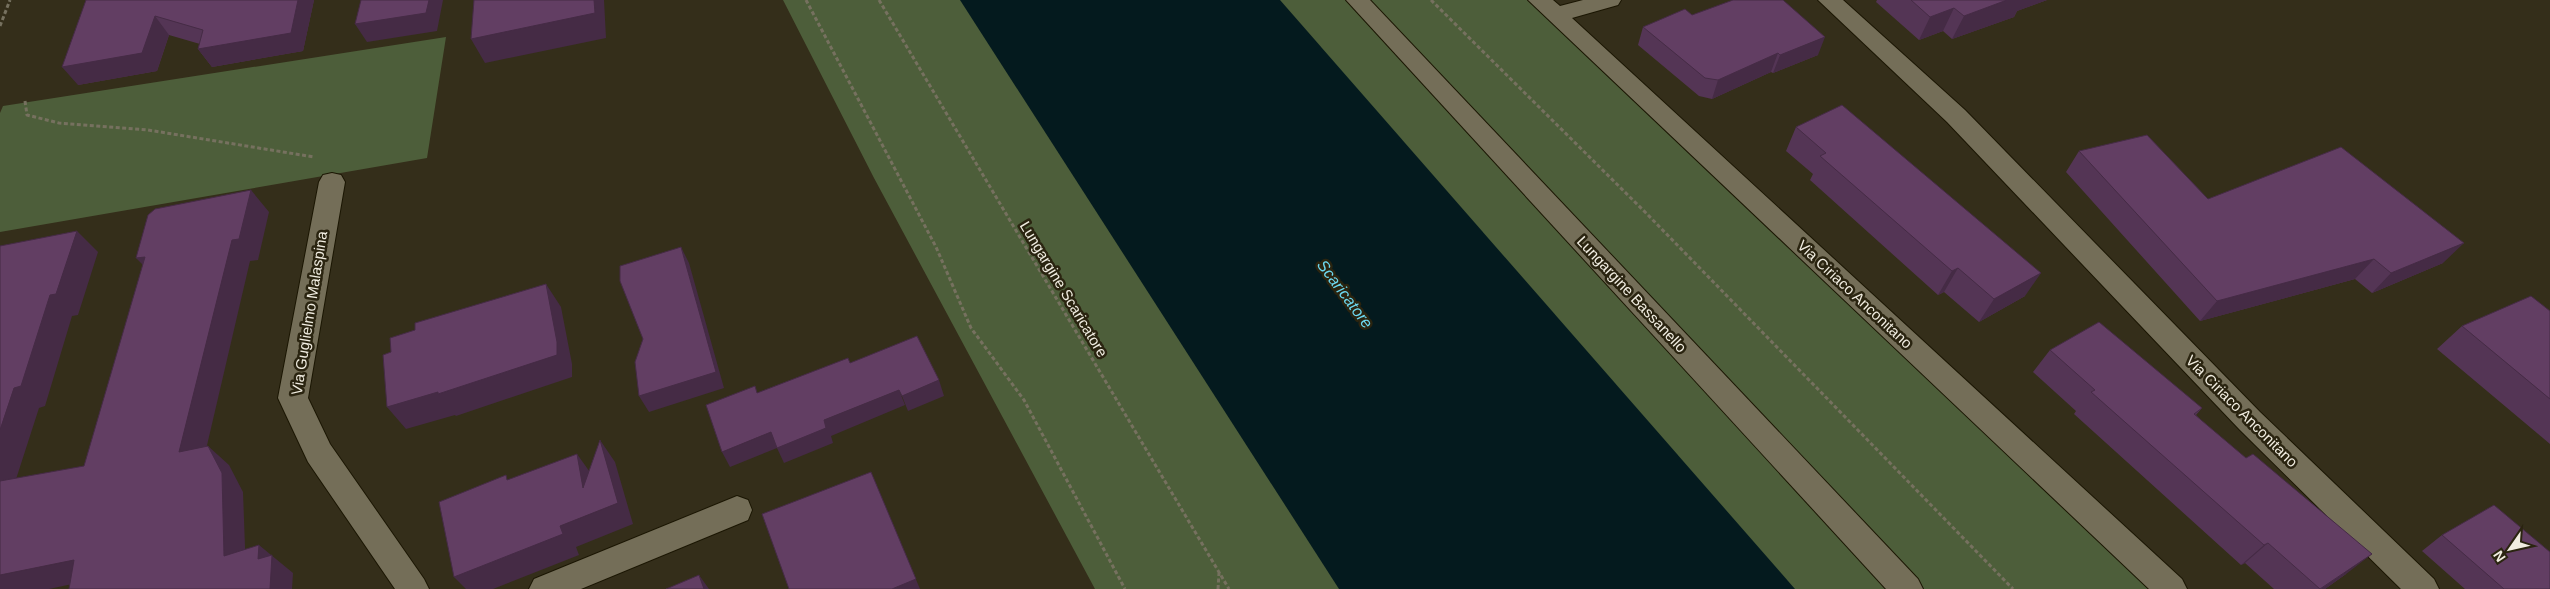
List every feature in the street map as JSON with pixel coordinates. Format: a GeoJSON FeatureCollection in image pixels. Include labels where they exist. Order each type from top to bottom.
{"type":"FeatureCollection","features":[{"type":"Feature","properties":{"kind":"street","name":"Lungargine Bassanello"},"geometry":{"type":"LineString","coordinates":[[1356,0],[1907,589]]}},
{"type":"Feature","properties":{"kind":"street"},"geometry":{"type":"LineString","coordinates":[[1548,7],[1610,0]]}},
{"type":"Feature","properties":{"kind":"street","name":"Via Ciriaco Anconitano"},"geometry":{"type":"LineString","coordinates":[[1829,0],[1956,116],[2250,421],[2423,589]]}},
{"type":"Feature","properties":{"kind":"street","name":"Via Ciriaco Anconitano"},"geometry":{"type":"LineString","coordinates":[[1548,7],[2171,589]]}},
{"type":"Feature","properties":{"kind":"street","name":"Via Guglielmo Malaspina"},"geometry":{"type":"LineString","coordinates":[[332,182],[293,398],[319,453],[413,589]]}},
{"type":"Feature","properties":{"kind":"street"},"geometry":{"type":"LineString","coordinates":[[545,589],[737,510]]}},
{"type":"Feature","properties":{"kind":"path"},"geometry":{"type":"LineString","coordinates":[[0,26],[10,0]]}},
{"type":"Feature","properties":{"kind":"path"},"geometry":{"type":"LineString","coordinates":[[806,0],[936,247],[971,328],[1024,400],[1126,589]]}},
{"type":"Feature","properties":{"kind":"path","name":"Lungargine Scaricatore"},"geometry":{"type":"LineString","coordinates":[[879,0],[1229,589]]}},
{"type":"Feature","properties":{"kind":"path"},"geometry":{"type":"LineString","coordinates":[[1431,0],[1647,214],[2013,589]]}},
{"type":"Feature","properties":{"kind":"path"},"geometry":{"type":"LineString","coordinates":[[25,102],[27,115],[59,123],[148,130],[319,158],[332,182]]}},
{"type":"Feature","properties":{"kind":"path"},"geometry":{"type":"LineString","coordinates":[[1218,589],[1220,573]]}},
{"type":"Feature","properties":{"kind":"green space"},"geometry":{"type":"Polygon","coordinates":[[[783,0],[1537,0],[2169,589],[1095,589],[874,178],[783,0]]]}},
{"type":"Feature","properties":{"kind":"green space"},"geometry":{"type":"Polygon","coordinates":[[[446,37],[427,158],[0,232],[0,113],[3,106],[446,37]]]}},
{"type":"Feature","properties":{"kind":"water","name":"Scaricatore"},"geometry":{"type":"Polygon","coordinates":[[[960,0],[1280,0],[1795,589],[1339,589],[960,0]]]}},
{"type":"Feature","properties":{"kind":"building"},"geometry":{"type":"Polygon","coordinates":[[[86,0],[298,0],[291,33],[198,49],[203,30],[155,16],[142,53],[62,67],[86,0]]]}},
{"type":"Feature","properties":{"kind":"building"},"geometry":{"type":"Polygon","coordinates":[[[361,0],[429,0],[426,13],[355,24],[361,0]]]}},
{"type":"Feature","properties":{"kind":"building"},"geometry":{"type":"Polygon","coordinates":[[[474,0],[594,0],[595,13],[471,39],[474,0]]]}},
{"type":"Feature","properties":{"kind":"building"},"geometry":{"type":"Polygon","coordinates":[[[1733,0],[1783,0],[1825,37],[1780,55],[1778,53],[1718,80],[1705,78],[1643,27],[1685,9],[1692,15],[1733,0]]]}},
{"type":"Feature","properties":{"kind":"building"},"geometry":{"type":"Polygon","coordinates":[[[1911,0],[2007,0],[1964,16],[1954,8],[1930,17],[1911,0]]]}},
{"type":"Feature","properties":{"kind":"building"},"geometry":{"type":"Polygon","coordinates":[[[1842,105],[2041,273],[1994,299],[1958,268],[1952,271],[1820,156],[1826,153],[1796,127],[1842,105]]]}},
{"type":"Feature","properties":{"kind":"building"},"geometry":{"type":"Polygon","coordinates":[[[2147,135],[2208,199],[2341,147],[2464,243],[2391,273],[2374,259],[2217,301],[2079,151],[2147,135]]]}},
{"type":"Feature","properties":{"kind":"building"},"geometry":{"type":"Polygon","coordinates":[[[251,190],[239,239],[232,240],[179,452],[208,446],[222,473],[224,556],[259,545],[258,559],[272,555],[270,589],[69,589],[74,560],[0,575],[0,481],[84,466],[145,257],[136,258],[148,215],[155,209],[251,190]]]}},
{"type":"Feature","properties":{"kind":"building"},"geometry":{"type":"Polygon","coordinates":[[[77,231],[56,294],[50,295],[21,386],[14,388],[0,430],[0,246],[77,231]]]}},
{"type":"Feature","properties":{"kind":"building"},"geometry":{"type":"Polygon","coordinates":[[[681,247],[716,372],[639,396],[635,362],[643,339],[620,281],[620,266],[681,247]]]}},
{"type":"Feature","properties":{"kind":"building"},"geometry":{"type":"Polygon","coordinates":[[[546,284],[557,342],[557,355],[438,394],[438,392],[387,407],[383,355],[391,352],[390,338],[415,330],[415,323],[546,284]]]}},
{"type":"Feature","properties":{"kind":"building"},"geometry":{"type":"Polygon","coordinates":[[[2531,296],[2550,311],[2550,399],[2462,326],[2531,296]]]}},
{"type":"Feature","properties":{"kind":"building"},"geometry":{"type":"Polygon","coordinates":[[[2099,322],[2202,408],[2194,414],[2246,458],[2253,454],[2372,554],[2320,589],[2268,543],[2264,545],[2091,392],[2095,390],[2050,350],[2099,322]]]}},
{"type":"Feature","properties":{"kind":"building"},"geometry":{"type":"Polygon","coordinates":[[[917,336],[939,380],[902,396],[899,390],[824,420],[826,428],[777,448],[771,432],[722,452],[706,405],[755,386],[757,393],[848,358],[850,363],[917,336]]]}},
{"type":"Feature","properties":{"kind":"building"},"geometry":{"type":"Polygon","coordinates":[[[600,440],[618,503],[560,526],[563,534],[454,577],[439,502],[506,475],[507,480],[577,454],[583,488],[600,440]]]}},
{"type":"Feature","properties":{"kind":"building"},"geometry":{"type":"Polygon","coordinates":[[[871,472],[916,579],[892,589],[789,589],[762,514],[871,472]]]}},
{"type":"Feature","properties":{"kind":"building"},"geometry":{"type":"Polygon","coordinates":[[[2494,505],[2550,552],[2550,589],[2504,589],[2442,535],[2494,505]]]}},
{"type":"Feature","properties":{"kind":"building"},"geometry":{"type":"Polygon","coordinates":[[[699,575],[704,589],[666,589],[699,575]]]}}]}
